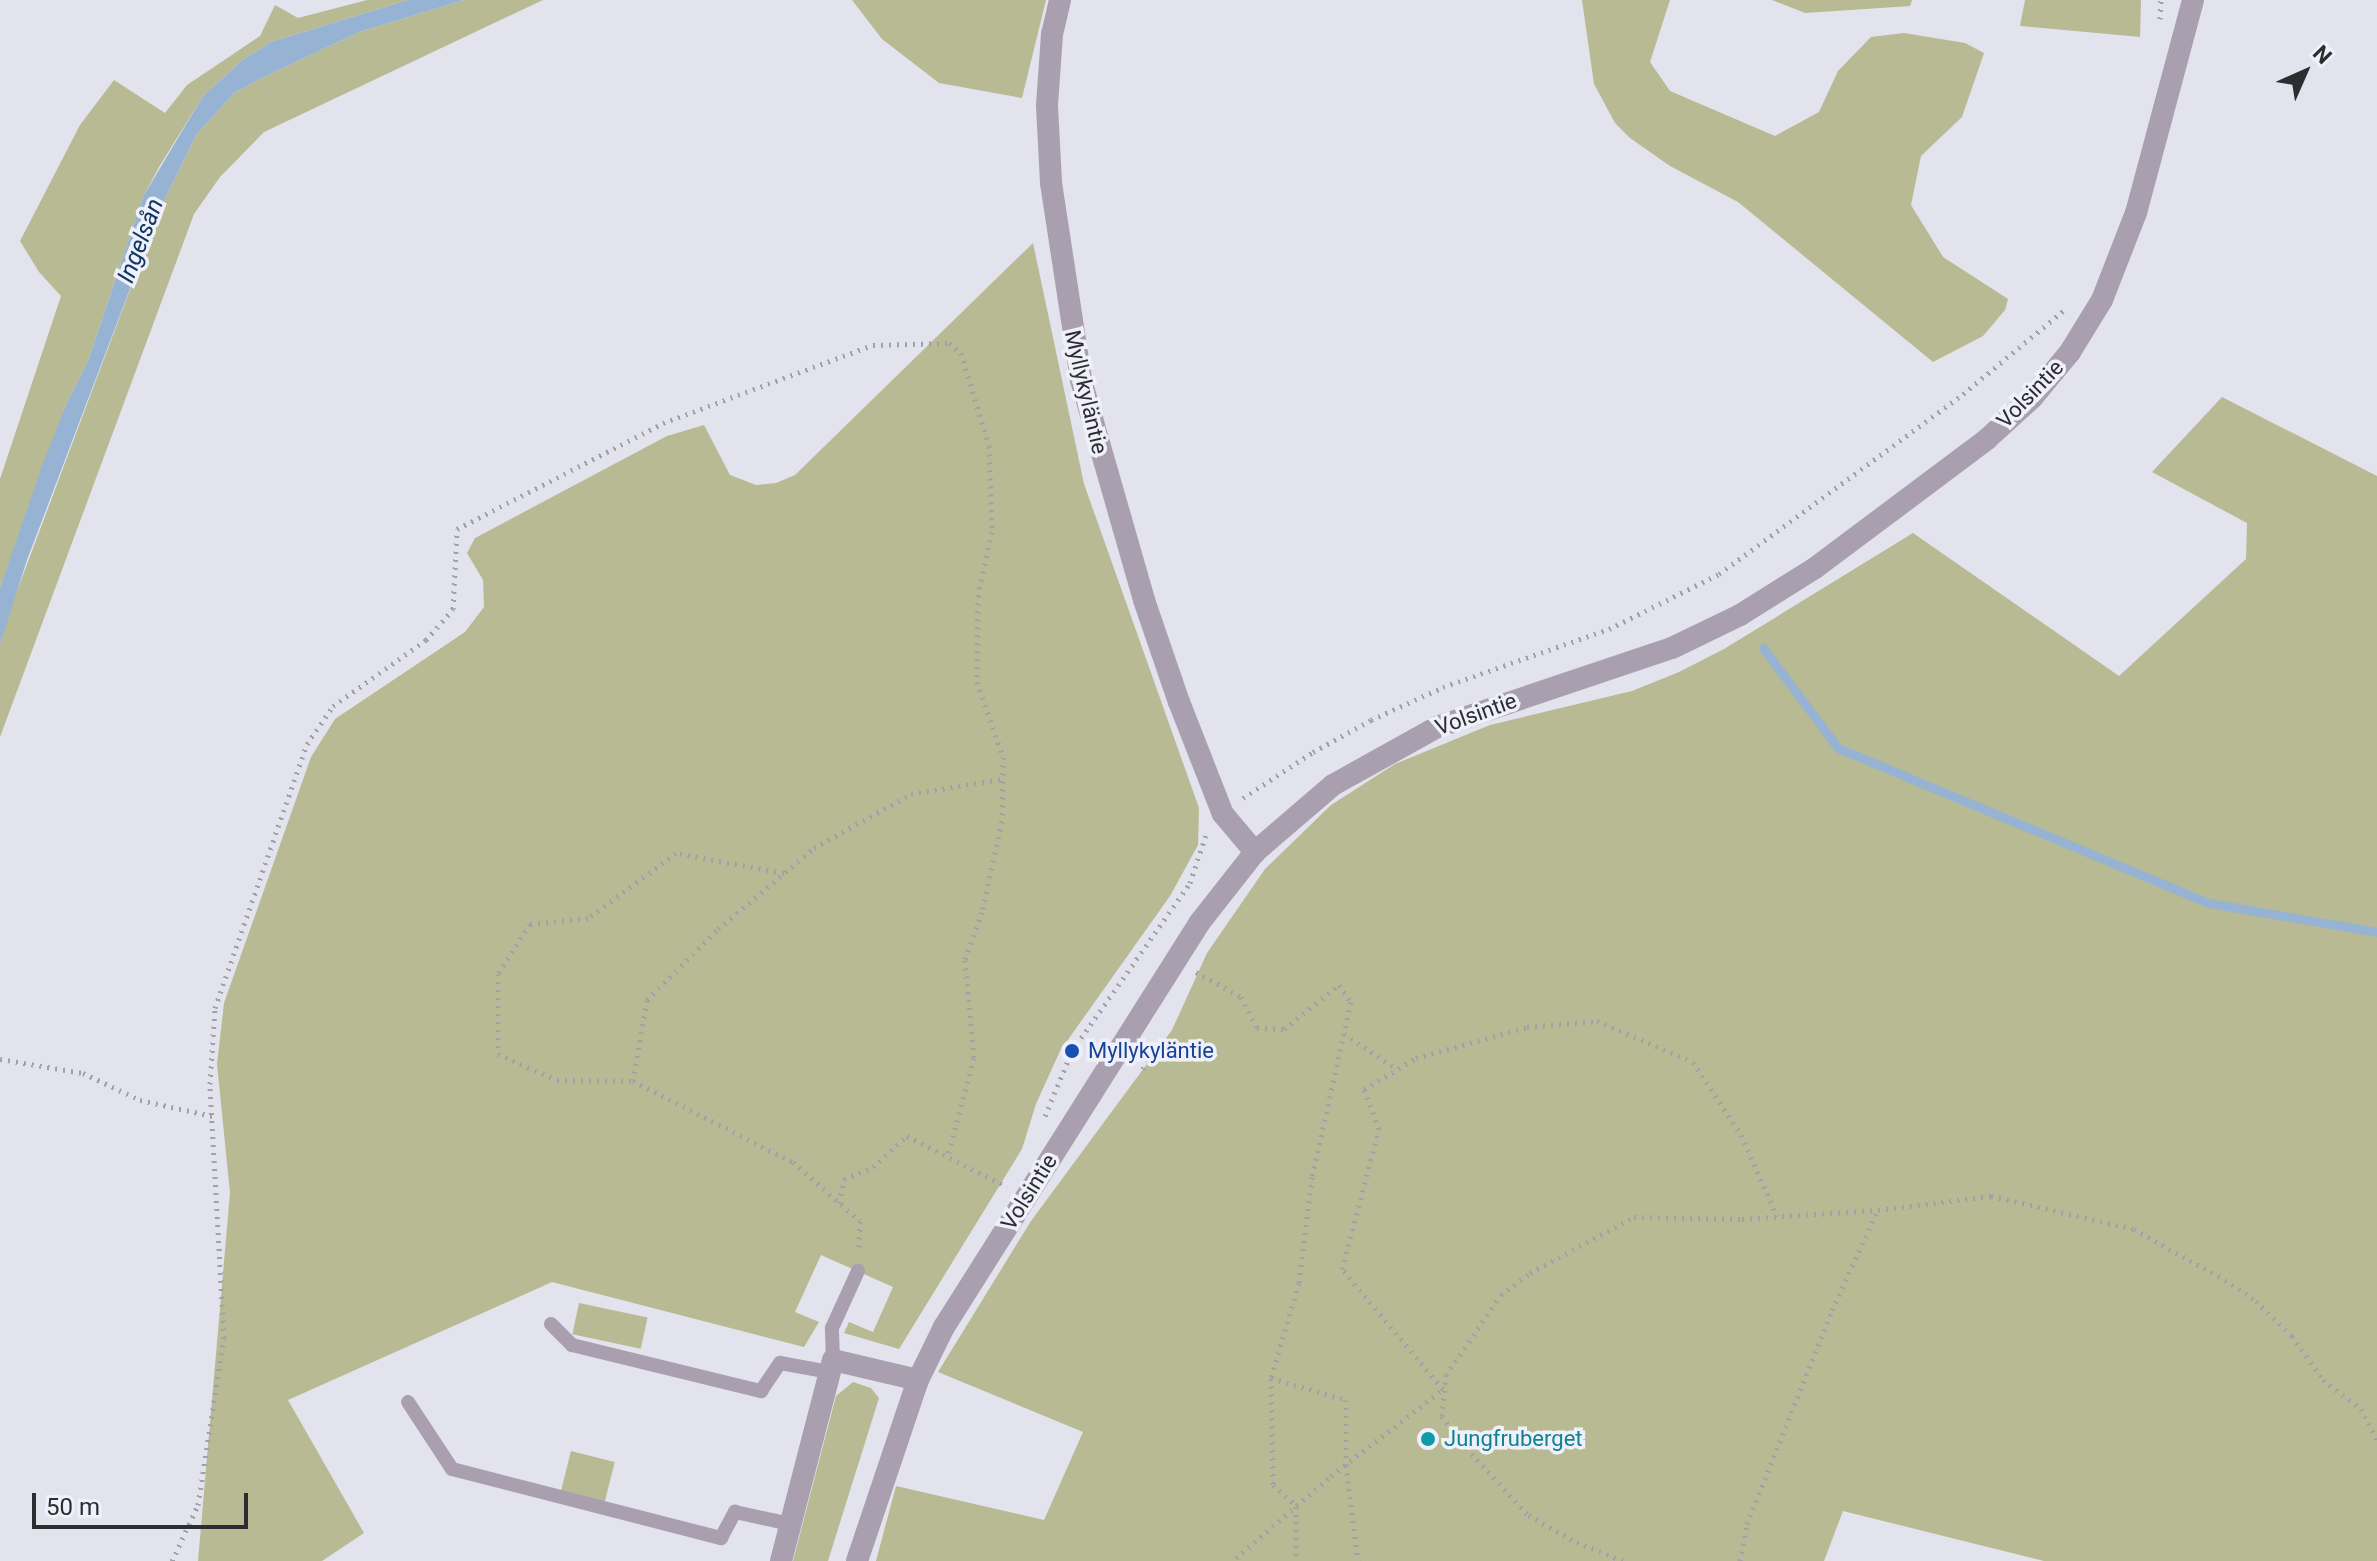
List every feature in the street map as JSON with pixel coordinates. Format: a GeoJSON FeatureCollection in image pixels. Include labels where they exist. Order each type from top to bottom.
{"type":"FeatureCollection","features":[{"type":"Feature","properties":{"kind":"street","name":"Myllykyläntie"},"geometry":{"type":"LineString","coordinates":[[1060,0],[1052,34],[1047,106],[1051,183],[1065,296],[1081,380],[1144,600],[1223,814],[1255,852]]}},
{"type":"Feature","properties":{"kind":"street","name":"Volsintie"},"geometry":{"type":"LineString","coordinates":[[857,1561],[918,1380],[944,1327],[1200,922],[1255,852],[1333,785],[1437,727],[1672,648],[1740,615],[1815,568],[1914,496],[1998,429],[2032,398],[2070,352],[2102,300],[2136,213],[2193,0]]}},
{"type":"Feature","properties":{"kind":"street"},"geometry":{"type":"LineString","coordinates":[[781,1561],[831,1366],[918,1380]]}},
{"type":"Feature","properties":{"kind":"lane"},"geometry":{"type":"LineString","coordinates":[[551,1324],[572,1345],[761,1391],[780,1363],[831,1366],[832,1328],[858,1271]]}},
{"type":"Feature","properties":{"kind":"lane"},"geometry":{"type":"LineString","coordinates":[[408,1402],[452,1469],[721,1538],[735,1512],[790,1524]]}},
{"type":"Feature","properties":{"kind":"path"},"geometry":{"type":"LineString","coordinates":[[1223,814],[1250,791],[1371,720],[1443,687],[1609,629],[1719,574],[1963,394],[2065,309]]}},
{"type":"Feature","properties":{"kind":"path"},"geometry":{"type":"LineString","coordinates":[[172,1561],[198,1505],[224,1338],[210,1084],[215,1008],[307,744],[333,706],[426,640],[453,609],[457,529],[663,423],[873,345],[949,343],[961,353],[989,446],[992,532],[978,595],[977,682],[1003,757],[1002,821],[982,912],[965,960],[974,1058],[948,1155]]}},
{"type":"Feature","properties":{"kind":"path"},"geometry":{"type":"LineString","coordinates":[[633,1081],[647,1000],[718,929],[814,848],[911,794],[1002,779]]}},
{"type":"Feature","properties":{"kind":"path"},"geometry":{"type":"LineString","coordinates":[[784,873],[676,853],[588,918],[530,924],[498,974],[498,1054],[557,1080],[633,1081],[793,1162],[860,1221],[858,1271]]}},
{"type":"Feature","properties":{"kind":"path"},"geometry":{"type":"LineString","coordinates":[[1197,971],[1241,997],[1257,1028],[1284,1029],[1339,985],[1351,1002],[1312,1177],[1299,1283],[1271,1378],[1273,1485],[1296,1506],[1296,1561]]}},
{"type":"Feature","properties":{"kind":"path"},"geometry":{"type":"LineString","coordinates":[[1443,1389],[1342,1269],[1379,1129],[1364,1089],[1416,1058],[1527,1027],[1597,1021],[1693,1062],[1741,1135],[1777,1216]]}},
{"type":"Feature","properties":{"kind":"path"},"geometry":{"type":"LineString","coordinates":[[1344,1034],[1397,1069]]}},
{"type":"Feature","properties":{"kind":"path"},"geometry":{"type":"LineString","coordinates":[[0,1059],[83,1073],[140,1100],[212,1116]]}},
{"type":"Feature","properties":{"kind":"path"},"geometry":{"type":"LineString","coordinates":[[839,1203],[844,1179],[873,1167],[907,1136],[1008,1187]]}},
{"type":"Feature","properties":{"kind":"path"},"geometry":{"type":"LineString","coordinates":[[1623,1561],[1572,1540],[1527,1514],[1481,1465],[1442,1416],[1446,1375],[1501,1295],[1530,1273],[1588,1239],[1634,1217],[1742,1219],[1878,1210],[1991,1196],[2134,1229],[2256,1301],[2292,1336],[2323,1380],[2361,1409],[2377,1441]]}},
{"type":"Feature","properties":{"kind":"path"},"geometry":{"type":"LineString","coordinates":[[1740,1561],[1747,1524],[1832,1310],[1878,1210]]}},
{"type":"Feature","properties":{"kind":"path"},"geometry":{"type":"LineString","coordinates":[[1271,1378],[1346,1400],[1346,1465],[1358,1561]]}},
{"type":"Feature","properties":{"kind":"path"},"geometry":{"type":"LineString","coordinates":[[1236,1558],[1346,1465],[1443,1389]]}},
{"type":"Feature","properties":{"kind":"green space"},"geometry":{"type":"Polygon","coordinates":[[[367,0],[408,0],[271,42],[244,59],[203,96],[144,195],[88,361],[65,407],[0,588],[0,479],[61,296],[39,272],[20,241],[80,125],[114,80],[165,113],[187,85],[260,36],[275,5],[298,18],[367,0]]]}},
{"type":"Feature","properties":{"kind":"green space"},"geometry":{"type":"Polygon","coordinates":[[[464,0],[543,0],[264,132],[220,177],[194,214],[0,737],[0,644],[5,623],[161,207],[196,135],[234,93],[262,78],[359,32],[464,0]]]}},
{"type":"Feature","properties":{"kind":"green space"},"geometry":{"type":"Polygon","coordinates":[[[852,0],[1046,0],[1022,98],[939,83],[882,39],[852,0]]]}},
{"type":"Feature","properties":{"kind":"green space"},"geometry":{"type":"Polygon","coordinates":[[[1582,0],[1670,0],[1650,62],[1670,91],[1775,136],[1819,112],[1838,71],[1871,37],[1904,33],[1965,43],[1984,53],[1962,117],[1921,156],[1911,205],[1943,257],[2008,299],[2005,310],[1983,336],[1933,362],[1738,202],[1670,166],[1630,138],[1615,123],[1594,84],[1582,0]]]}},
{"type":"Feature","properties":{"kind":"green space"},"geometry":{"type":"Polygon","coordinates":[[[1772,0],[1912,0],[1910,6],[1805,13],[1772,0]]]}},
{"type":"Feature","properties":{"kind":"green space"},"geometry":{"type":"Polygon","coordinates":[[[2025,0],[2141,0],[2140,37],[2020,26],[2025,0]]]}},
{"type":"Feature","properties":{"kind":"green space"},"geometry":{"type":"Polygon","coordinates":[[[1033,243],[1084,484],[1199,808],[1198,845],[1170,896],[1060,1051],[1036,1104],[1022,1149],[899,1349],[844,1333],[849,1322],[873,1332],[893,1287],[821,1255],[795,1312],[819,1322],[804,1347],[552,1282],[288,1400],[364,1533],[322,1561],[198,1561],[230,1193],[217,1064],[224,1003],[311,757],[335,719],[465,632],[484,607],[483,580],[467,553],[475,538],[667,436],[704,425],[730,475],[756,485],[776,483],[795,475],[1033,243]]]}},
{"type":"Feature","properties":{"kind":"green space"},"geometry":{"type":"Polygon","coordinates":[[[2222,397],[2377,476],[2377,1561],[2044,1561],[1843,1511],[1824,1561],[876,1561],[896,1486],[1044,1520],[1083,1432],[938,1372],[1031,1221],[1172,1030],[1207,953],[1265,869],[1331,805],[1395,764],[1490,725],[1632,691],[1679,672],[1724,649],[1913,533],[2119,676],[2246,559],[2247,523],[2152,472],[2222,397]]]}},
{"type":"Feature","properties":{"kind":"green space"},"geometry":{"type":"Polygon","coordinates":[[[579,1303],[647,1318],[641,1349],[572,1334],[579,1303]]]}},
{"type":"Feature","properties":{"kind":"green space"},"geometry":{"type":"Polygon","coordinates":[[[853,1382],[871,1388],[879,1398],[828,1561],[793,1561],[836,1396],[853,1382]]]}},
{"type":"Feature","properties":{"kind":"green space"},"geometry":{"type":"Polygon","coordinates":[[[571,1451],[615,1462],[605,1502],[561,1491],[571,1451]]]}},
{"type":"Feature","properties":{"kind":"water","name":"Ingelsån"},"geometry":{"type":"Polygon","coordinates":[[[408,0],[464,0],[359,32],[262,78],[234,93],[196,135],[161,207],[27,560],[0,644],[0,588],[41,469],[65,407],[88,361],[144,195],[203,96],[244,59],[271,42],[408,0]]]}},
{"type":"Feature","properties":{"kind":"waterway"},"geometry":{"type":"LineString","coordinates":[[1763,648],[1838,748],[2209,903],[2377,932]]}},
{"type":"Feature","properties":{"kind":"place","name":"Myllykyläntie"},"geometry":{"type":"Point","coordinates":[1072,1051]}},
{"type":"Feature","properties":{"kind":"place","name":"Jungfruberget"},"geometry":{"type":"Point","coordinates":[1428,1439]}}]}
